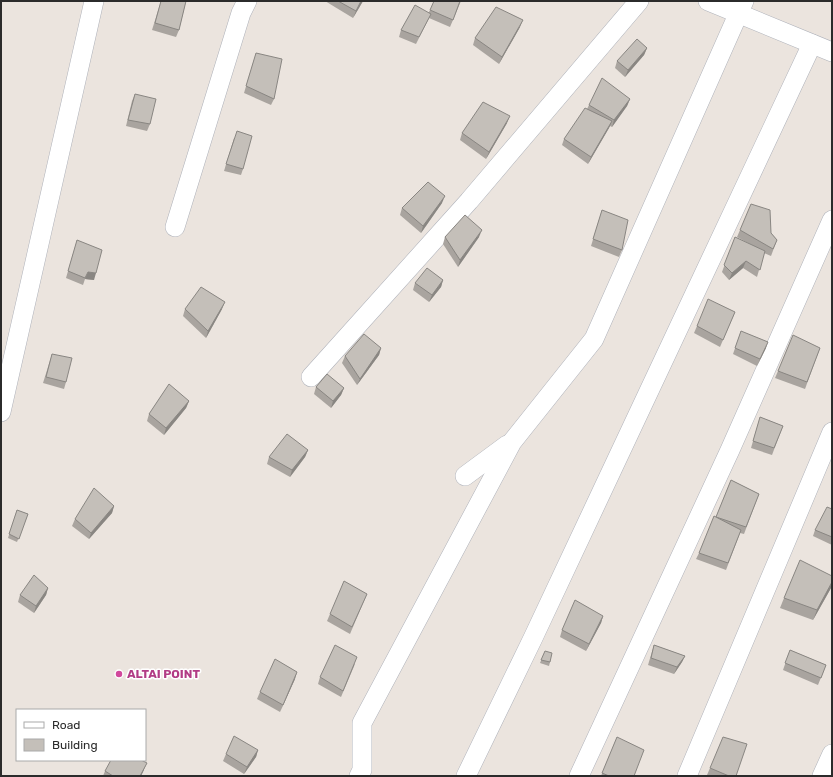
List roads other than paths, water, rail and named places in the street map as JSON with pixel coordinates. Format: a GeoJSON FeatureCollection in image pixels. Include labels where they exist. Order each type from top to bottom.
{"type":"FeatureCollection","features":[{"type":"Feature","properties":{"kind":"street"},"geometry":{"type":"LineString","coordinates":[[1,412],[94,1]]}},
{"type":"Feature","properties":{"kind":"street"},"geometry":{"type":"LineString","coordinates":[[175,226],[246,1]]}},
{"type":"Feature","properties":{"kind":"street"},"geometry":{"type":"LineString","coordinates":[[311,377],[469,201],[639,1]]}},
{"type":"Feature","properties":{"kind":"street"},"geometry":{"type":"LineString","coordinates":[[708,1],[741,7],[812,44],[832,52]]}},
{"type":"Feature","properties":{"kind":"street"},"geometry":{"type":"LineString","coordinates":[[359,776],[362,770],[362,723],[512,442],[594,339],[741,7]]}},
{"type":"Feature","properties":{"kind":"street"},"geometry":{"type":"LineString","coordinates":[[466,776],[536,631],[812,44]]}},
{"type":"Feature","properties":{"kind":"street"},"geometry":{"type":"LineString","coordinates":[[579,776],[730,450],[832,220]]}},
{"type":"Feature","properties":{"kind":"street"},"geometry":{"type":"LineString","coordinates":[[687,776],[832,432]]}},
{"type":"Feature","properties":{"kind":"street"},"geometry":{"type":"LineString","coordinates":[[465,476],[512,442]]}},
{"type":"Feature","properties":{"kind":"street"},"geometry":{"type":"LineString","coordinates":[[822,776],[832,754]]}},
{"type":"Feature","properties":{"kind":"place","name":"ALTAI POINT"},"geometry":{"type":"Point","coordinates":[119,674]}}]}
